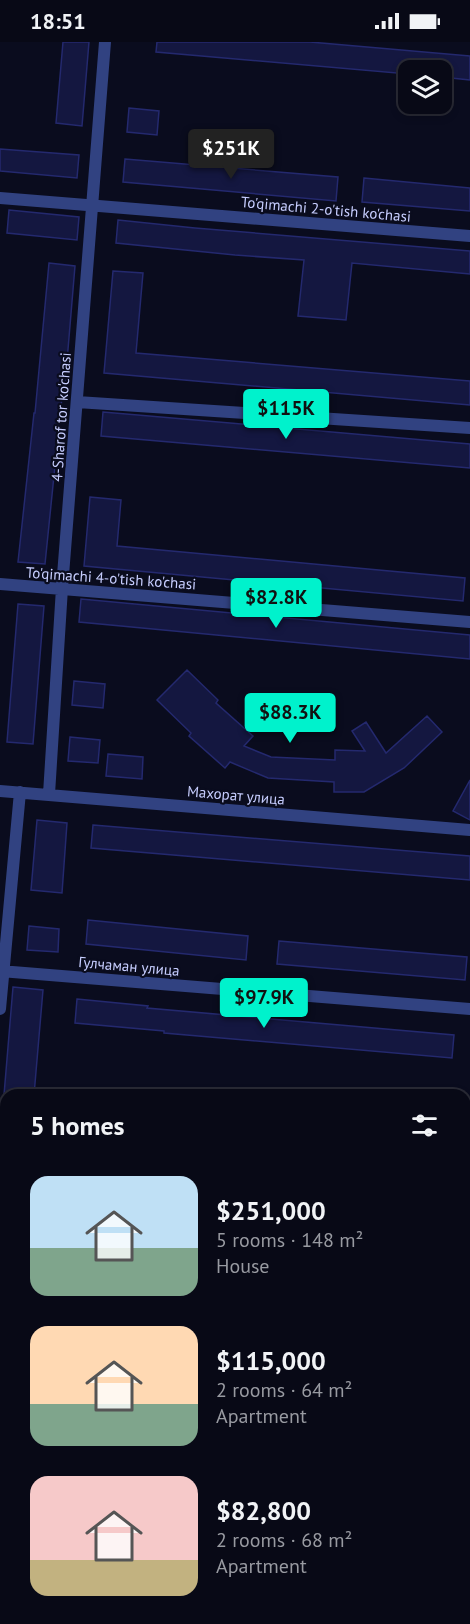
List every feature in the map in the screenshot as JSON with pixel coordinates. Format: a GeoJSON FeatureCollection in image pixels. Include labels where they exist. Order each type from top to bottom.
{"type":"FeatureCollection","features":[{"type":"Feature","properties":{"kind":"street","name":"4-Sharof tor ko'chasi"},"geometry":{"type":"LineString","coordinates":[[49,794],[62,588],[105,42]]}},
{"type":"Feature","properties":{"kind":"street","name":"To'qimachi 2-o'tish ko'chasi"},"geometry":{"type":"LineString","coordinates":[[0,198],[470,236]]}},
{"type":"Feature","properties":{"kind":"street"},"geometry":{"type":"LineString","coordinates":[[77,402],[470,428]]}},
{"type":"Feature","properties":{"kind":"street","name":"To'qimachi 4-o'tish ko'chasi"},"geometry":{"type":"LineString","coordinates":[[0,584],[470,622]]}},
{"type":"Feature","properties":{"kind":"street","name":"Махорат улица"},"geometry":{"type":"LineString","coordinates":[[0,791],[470,830]]}},
{"type":"Feature","properties":{"kind":"street"},"geometry":{"type":"LineString","coordinates":[[0,1010],[20,792]]}},
{"type":"Feature","properties":{"kind":"street","name":"Гулчаман улица"},"geometry":{"type":"LineString","coordinates":[[2,971],[470,1009]]}},
{"type":"Feature","properties":{"kind":"building"},"geometry":{"type":"Polygon","coordinates":[[[63,42],[89,42],[82,126],[56,123],[63,42]]]}},
{"type":"Feature","properties":{"kind":"building"},"geometry":{"type":"Polygon","coordinates":[[[157,42],[310,42],[470,56],[470,80],[452,78],[452,60],[398,60],[398,73],[156,52],[157,42]]]}},
{"type":"Feature","properties":{"kind":"building"},"geometry":{"type":"Polygon","coordinates":[[[129,108],[159,111],[157,135],[127,132],[129,108]]]}},
{"type":"Feature","properties":{"kind":"building"},"geometry":{"type":"Polygon","coordinates":[[[0,149],[79,155],[77,178],[0,171],[0,149]]]}},
{"type":"Feature","properties":{"kind":"building"},"geometry":{"type":"Polygon","coordinates":[[[125,159],[338,177],[336,201],[123,182],[125,159]]]}},
{"type":"Feature","properties":{"kind":"building"},"geometry":{"type":"Polygon","coordinates":[[[364,178],[470,188],[470,211],[362,202],[364,178]]]}},
{"type":"Feature","properties":{"kind":"building"},"geometry":{"type":"Polygon","coordinates":[[[9,210],[79,217],[77,240],[7,233],[9,210]]]}},
{"type":"Feature","properties":{"kind":"building"},"geometry":{"type":"Polygon","coordinates":[[[118,220],[470,251],[470,274],[352,263],[346,320],[298,316],[304,260],[116,243],[118,220]]]}},
{"type":"Feature","properties":{"kind":"building"},"geometry":{"type":"Polygon","coordinates":[[[49,263],[75,266],[64,397],[62,397],[45,564],[18,562],[49,263]]]}},
{"type":"Feature","properties":{"kind":"building"},"geometry":{"type":"Polygon","coordinates":[[[113,271],[143,273],[136,353],[470,381],[470,405],[104,373],[113,271]]]}},
{"type":"Feature","properties":{"kind":"building"},"geometry":{"type":"Polygon","coordinates":[[[103,412],[470,444],[470,468],[101,436],[103,412]]]}},
{"type":"Feature","properties":{"kind":"building"},"geometry":{"type":"Polygon","coordinates":[[[90,497],[121,500],[117,546],[465,578],[463,601],[84,566],[90,497]]]}},
{"type":"Feature","properties":{"kind":"building"},"geometry":{"type":"Polygon","coordinates":[[[81,599],[470,635],[470,659],[79,622],[81,599]]]}},
{"type":"Feature","properties":{"kind":"building"},"geometry":{"type":"Polygon","coordinates":[[[18,604],[44,606],[33,744],[7,742],[18,604]]]}},
{"type":"Feature","properties":{"kind":"building"},"geometry":{"type":"Polygon","coordinates":[[[187,670],[218,700],[216,703],[253,736],[244,746],[271,757],[335,760],[335,750],[365,751],[352,731],[366,722],[386,753],[427,716],[442,732],[404,768],[364,792],[334,792],[334,782],[268,778],[230,762],[225,768],[189,736],[191,733],[157,700],[187,670]]]}},
{"type":"Feature","properties":{"kind":"building"},"geometry":{"type":"Polygon","coordinates":[[[74,681],[105,684],[103,708],[72,705],[74,681]]]}},
{"type":"Feature","properties":{"kind":"building"},"geometry":{"type":"Polygon","coordinates":[[[70,737],[100,740],[98,763],[68,761],[70,737]]]}},
{"type":"Feature","properties":{"kind":"building"},"geometry":{"type":"Polygon","coordinates":[[[108,754],[143,757],[142,779],[106,776],[108,754]]]}},
{"type":"Feature","properties":{"kind":"building"},"geometry":{"type":"Polygon","coordinates":[[[470,780],[470,820],[453,811],[470,780]]]}},
{"type":"Feature","properties":{"kind":"building"},"geometry":{"type":"Polygon","coordinates":[[[37,820],[67,823],[62,893],[31,890],[37,820]]]}},
{"type":"Feature","properties":{"kind":"building"},"geometry":{"type":"Polygon","coordinates":[[[93,825],[470,856],[470,880],[91,848],[93,825]]]}},
{"type":"Feature","properties":{"kind":"building"},"geometry":{"type":"Polygon","coordinates":[[[88,920],[248,936],[246,960],[86,944],[88,920]]]}},
{"type":"Feature","properties":{"kind":"building"},"geometry":{"type":"Polygon","coordinates":[[[29,926],[59,929],[58,952],[27,950],[29,926]]]}},
{"type":"Feature","properties":{"kind":"building"},"geometry":{"type":"Polygon","coordinates":[[[279,941],[467,957],[465,980],[277,964],[279,941]]]}},
{"type":"Feature","properties":{"kind":"building"},"geometry":{"type":"Polygon","coordinates":[[[13,987],[43,990],[35,1089],[4,1089],[13,987]]]}},
{"type":"Feature","properties":{"kind":"building"},"geometry":{"type":"Polygon","coordinates":[[[77,999],[148,1006],[147,1008],[454,1035],[452,1058],[75,1023],[77,999]]]}}]}
